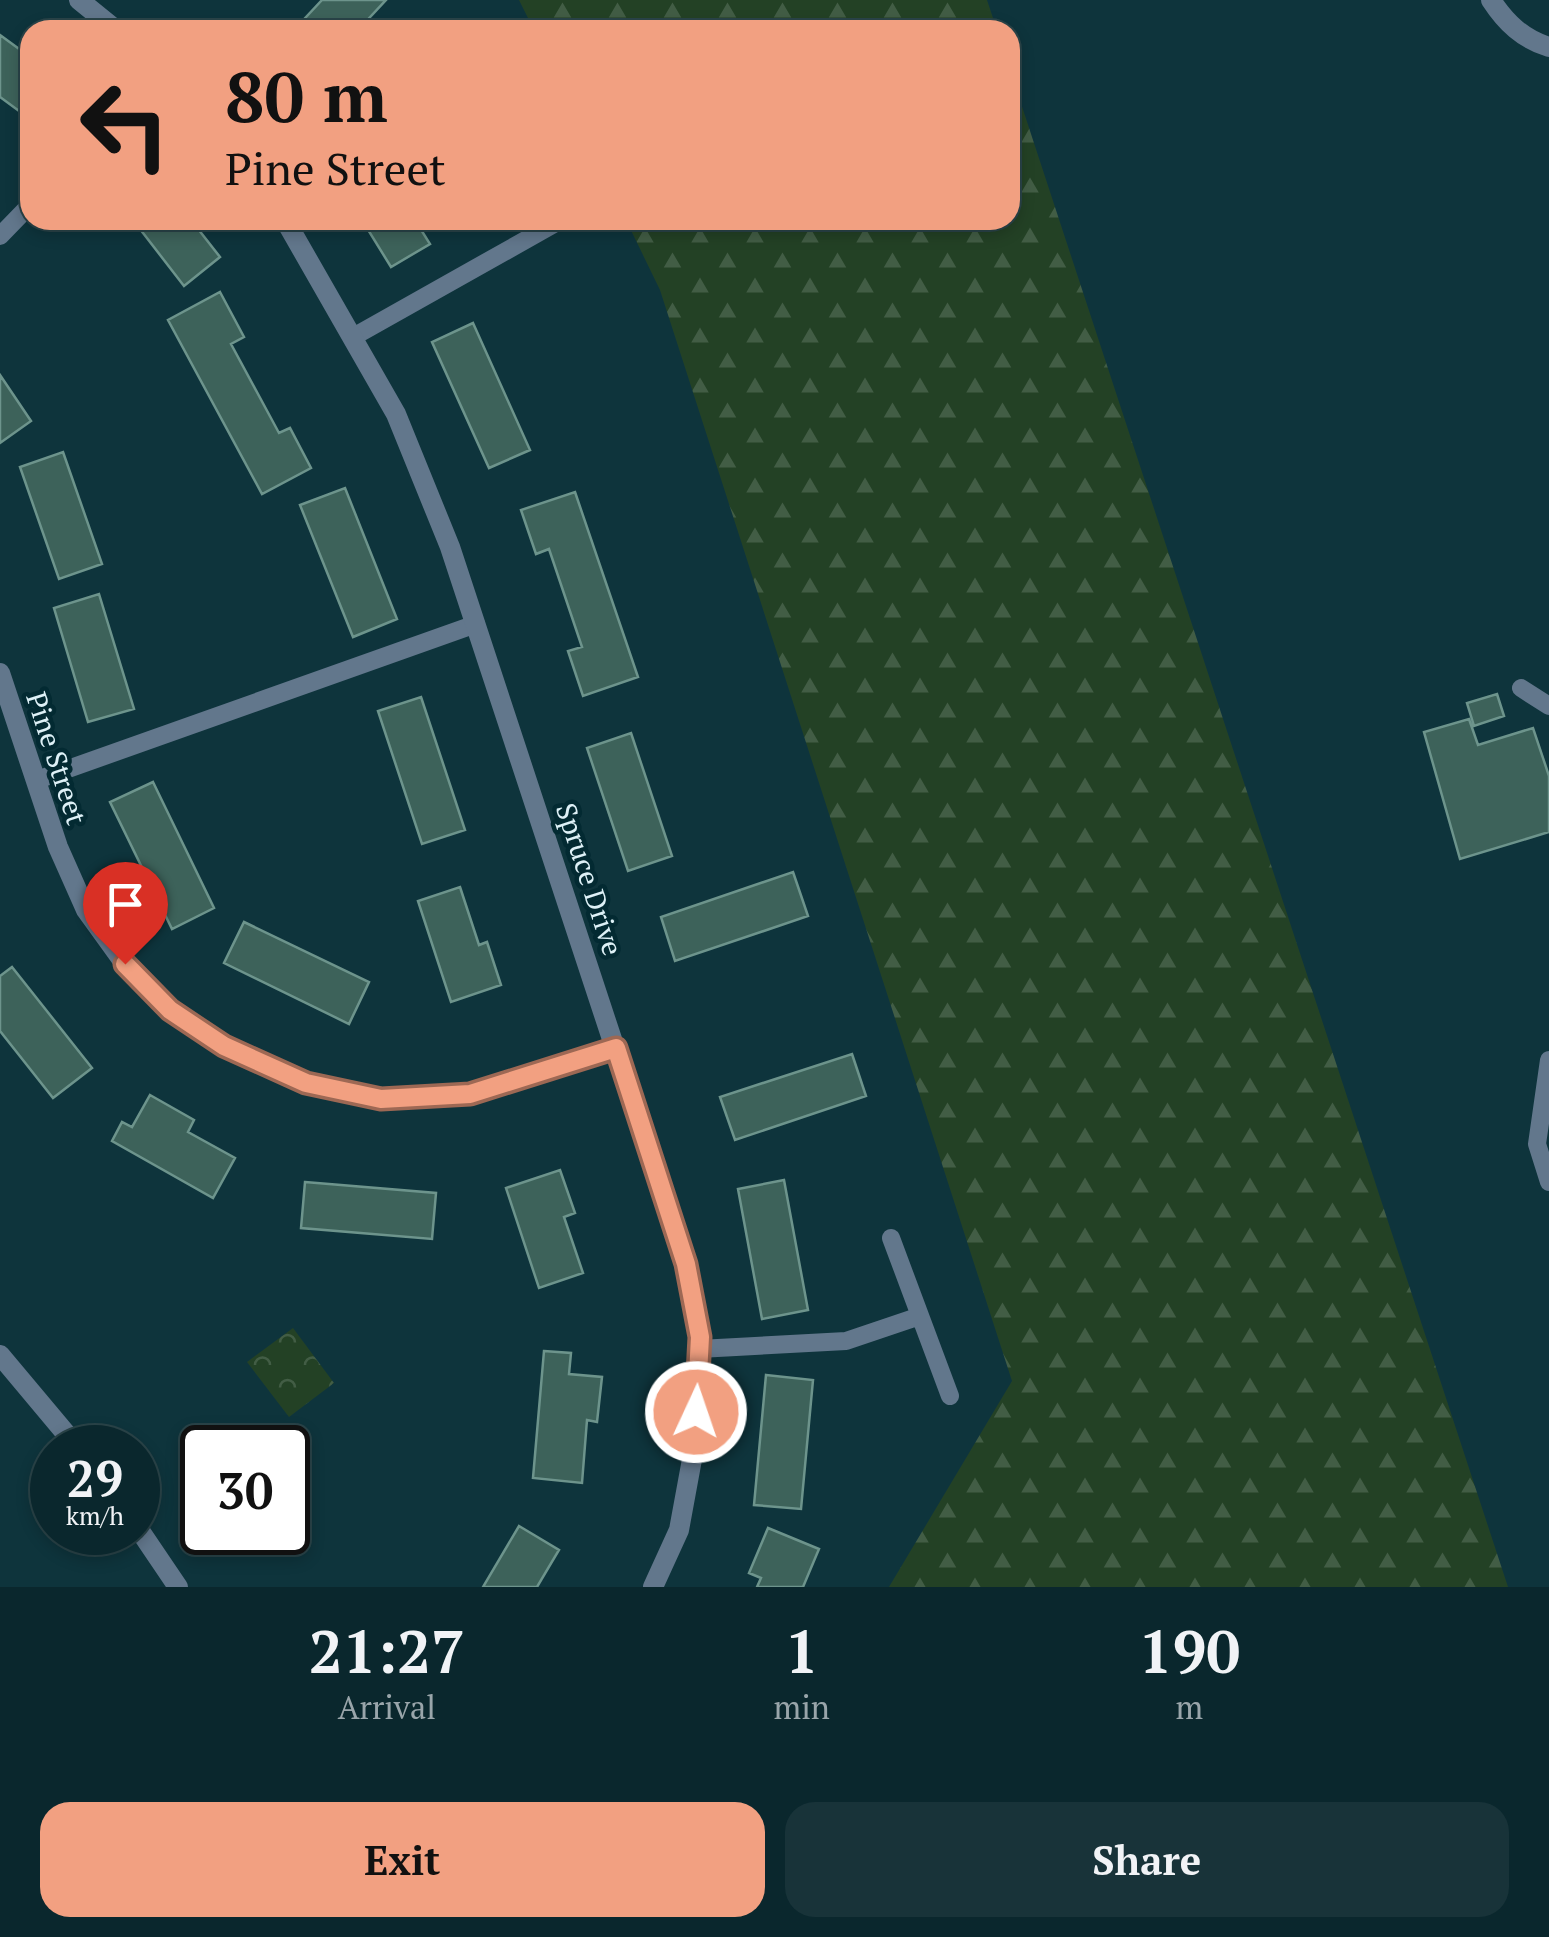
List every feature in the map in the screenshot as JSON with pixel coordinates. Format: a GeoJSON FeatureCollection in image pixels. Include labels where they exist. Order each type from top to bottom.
{"type":"FeatureCollection","features":[{"type":"Feature","properties":{"kind":"street"},"geometry":{"type":"LineString","coordinates":[[79,0],[104,20]]}},
{"type":"Feature","properties":{"kind":"street"},"geometry":{"type":"LineString","coordinates":[[1491,0],[1514,30],[1549,47]]}},
{"type":"Feature","properties":{"kind":"street","name":"Spruce Drive"},"geometry":{"type":"LineString","coordinates":[[291,230],[396,414],[450,546],[686,1264],[700,1337],[695,1443],[679,1530],[653,1587]]}},
{"type":"Feature","properties":{"kind":"street","name":"Pine Street"},"geometry":{"type":"LineString","coordinates":[[0,672],[58,847],[86,910],[125,964],[159,998],[224,1046],[306,1083],[381,1099],[470,1094],[616,1048]]}},
{"type":"Feature","properties":{"kind":"street"},"geometry":{"type":"LineString","coordinates":[[0,1356],[58,1425]]}},
{"type":"Feature","properties":{"kind":"street"},"geometry":{"type":"LineString","coordinates":[[156,1555],[178,1587]]}},
{"type":"Feature","properties":{"kind":"lane"},"geometry":{"type":"LineString","coordinates":[[0,236],[20,215]]}},
{"type":"Feature","properties":{"kind":"lane"},"geometry":{"type":"LineString","coordinates":[[353,337],[543,230]]}},
{"type":"Feature","properties":{"kind":"lane"},"geometry":{"type":"LineString","coordinates":[[37,780],[476,624]]}},
{"type":"Feature","properties":{"kind":"lane"},"geometry":{"type":"LineString","coordinates":[[1521,688],[1549,706]]}},
{"type":"Feature","properties":{"kind":"lane"},"geometry":{"type":"LineString","coordinates":[[1549,1060],[1537,1144],[1549,1182]]}},
{"type":"Feature","properties":{"kind":"lane"},"geometry":{"type":"LineString","coordinates":[[891,1238],[950,1396]]}},
{"type":"Feature","properties":{"kind":"lane"},"geometry":{"type":"LineString","coordinates":[[699,1350],[846,1341],[920,1316]]}},
{"type":"Feature","properties":{"kind":"green space"},"geometry":{"type":"Polygon","coordinates":[[[519,0],[987,0],[994,20],[529,20],[519,0]]]}},
{"type":"Feature","properties":{"kind":"green space"},"geometry":{"type":"Polygon","coordinates":[[[1020,100],[1508,1587],[889,1587],[1012,1381],[660,290],[631,230],[1020,230],[1020,100]]]}},
{"type":"Feature","properties":{"kind":"green space"},"geometry":{"type":"Polygon","coordinates":[[[293,1328],[334,1383],[289,1417],[247,1362],[293,1328]]]}},
{"type":"Feature","properties":{"kind":"building"},"geometry":{"type":"Polygon","coordinates":[[[322,0],[386,0],[367,20],[303,20],[322,0]]]}},
{"type":"Feature","properties":{"kind":"building"},"geometry":{"type":"Polygon","coordinates":[[[0,35],[20,50],[20,112],[0,97],[0,35]]]}},
{"type":"Feature","properties":{"kind":"building"},"geometry":{"type":"Polygon","coordinates":[[[141,230],[199,230],[220,257],[184,286],[141,230]]]}},
{"type":"Feature","properties":{"kind":"building"},"geometry":{"type":"Polygon","coordinates":[[[368,230],[421,230],[430,244],[391,267],[368,230]]]}},
{"type":"Feature","properties":{"kind":"building"},"geometry":{"type":"Polygon","coordinates":[[[220,292],[244,337],[231,344],[279,433],[290,428],[311,468],[262,494],[168,320],[220,292]]]}},
{"type":"Feature","properties":{"kind":"building"},"geometry":{"type":"Polygon","coordinates":[[[473,323],[530,450],[489,468],[432,342],[473,323]]]}},
{"type":"Feature","properties":{"kind":"building"},"geometry":{"type":"Polygon","coordinates":[[[0,375],[31,421],[0,443],[0,375]]]}},
{"type":"Feature","properties":{"kind":"building"},"geometry":{"type":"Polygon","coordinates":[[[63,452],[102,564],[59,579],[20,467],[63,452]]]}},
{"type":"Feature","properties":{"kind":"building"},"geometry":{"type":"Polygon","coordinates":[[[345,488],[397,619],[353,637],[300,505],[345,488]]]}},
{"type":"Feature","properties":{"kind":"building"},"geometry":{"type":"Polygon","coordinates":[[[575,492],[638,677],[583,696],[568,651],[582,647],[549,549],[536,554],[521,510],[575,492]]]}},
{"type":"Feature","properties":{"kind":"building"},"geometry":{"type":"Polygon","coordinates":[[[99,594],[134,709],[88,722],[54,608],[99,594]]]}},
{"type":"Feature","properties":{"kind":"building"},"geometry":{"type":"Polygon","coordinates":[[[1497,694],[1504,716],[1474,726],[1467,703],[1497,694]]]}},
{"type":"Feature","properties":{"kind":"building"},"geometry":{"type":"Polygon","coordinates":[[[421,697],[465,830],[422,844],[378,711],[421,697]]]}},
{"type":"Feature","properties":{"kind":"building"},"geometry":{"type":"Polygon","coordinates":[[[1469,719],[1478,745],[1533,728],[1549,776],[1549,832],[1460,859],[1424,732],[1469,719]]]}},
{"type":"Feature","properties":{"kind":"building"},"geometry":{"type":"Polygon","coordinates":[[[631,733],[672,856],[628,871],[587,748],[631,733]]]}},
{"type":"Feature","properties":{"kind":"building"},"geometry":{"type":"Polygon","coordinates":[[[153,782],[214,908],[172,929],[110,802],[153,782]]]}},
{"type":"Feature","properties":{"kind":"building"},"geometry":{"type":"Polygon","coordinates":[[[793,872],[808,916],[675,961],[661,917],[793,872]]]}},
{"type":"Feature","properties":{"kind":"building"},"geometry":{"type":"Polygon","coordinates":[[[460,887],[479,945],[487,942],[501,985],[451,1002],[418,901],[460,887]]]}},
{"type":"Feature","properties":{"kind":"building"},"geometry":{"type":"Polygon","coordinates":[[[244,922],[369,982],[349,1024],[224,963],[244,922]]]}},
{"type":"Feature","properties":{"kind":"building"},"geometry":{"type":"Polygon","coordinates":[[[12,967],[92,1068],[53,1098],[0,1031],[0,976],[12,967]]]}},
{"type":"Feature","properties":{"kind":"building"},"geometry":{"type":"Polygon","coordinates":[[[852,1054],[866,1096],[735,1140],[720,1097],[852,1054]]]}},
{"type":"Feature","properties":{"kind":"building"},"geometry":{"type":"Polygon","coordinates":[[[150,1095],[194,1120],[188,1132],[235,1158],[213,1198],[112,1141],[122,1122],[132,1127],[150,1095]]]}},
{"type":"Feature","properties":{"kind":"building"},"geometry":{"type":"Polygon","coordinates":[[[560,1170],[575,1213],[564,1217],[583,1273],[539,1288],[506,1188],[560,1170]]]}},
{"type":"Feature","properties":{"kind":"building"},"geometry":{"type":"Polygon","coordinates":[[[784,1180],[808,1310],[762,1319],[738,1189],[784,1180]]]}},
{"type":"Feature","properties":{"kind":"building"},"geometry":{"type":"Polygon","coordinates":[[[305,1182],[436,1193],[432,1239],[301,1228],[305,1182]]]}},
{"type":"Feature","properties":{"kind":"building"},"geometry":{"type":"Polygon","coordinates":[[[544,1351],[571,1353],[569,1374],[602,1377],[597,1422],[587,1420],[582,1483],[533,1478],[544,1351]]]}},
{"type":"Feature","properties":{"kind":"building"},"geometry":{"type":"Polygon","coordinates":[[[766,1375],[813,1380],[801,1509],[754,1505],[766,1375]]]}},
{"type":"Feature","properties":{"kind":"building"},"geometry":{"type":"Polygon","coordinates":[[[519,1526],[559,1550],[537,1587],[483,1587],[519,1526]]]}},
{"type":"Feature","properties":{"kind":"building"},"geometry":{"type":"Polygon","coordinates":[[[768,1528],[819,1549],[803,1587],[757,1587],[761,1578],[749,1573],[768,1528]]]}},
{"type":"Feature","properties":{"kind":"route"},"geometry":{"type":"LineString","coordinates":[[125,964],[170,1010],[224,1046],[306,1083],[381,1099],[470,1094],[616,1048],[686,1264],[700,1337],[696,1412]]}}]}
